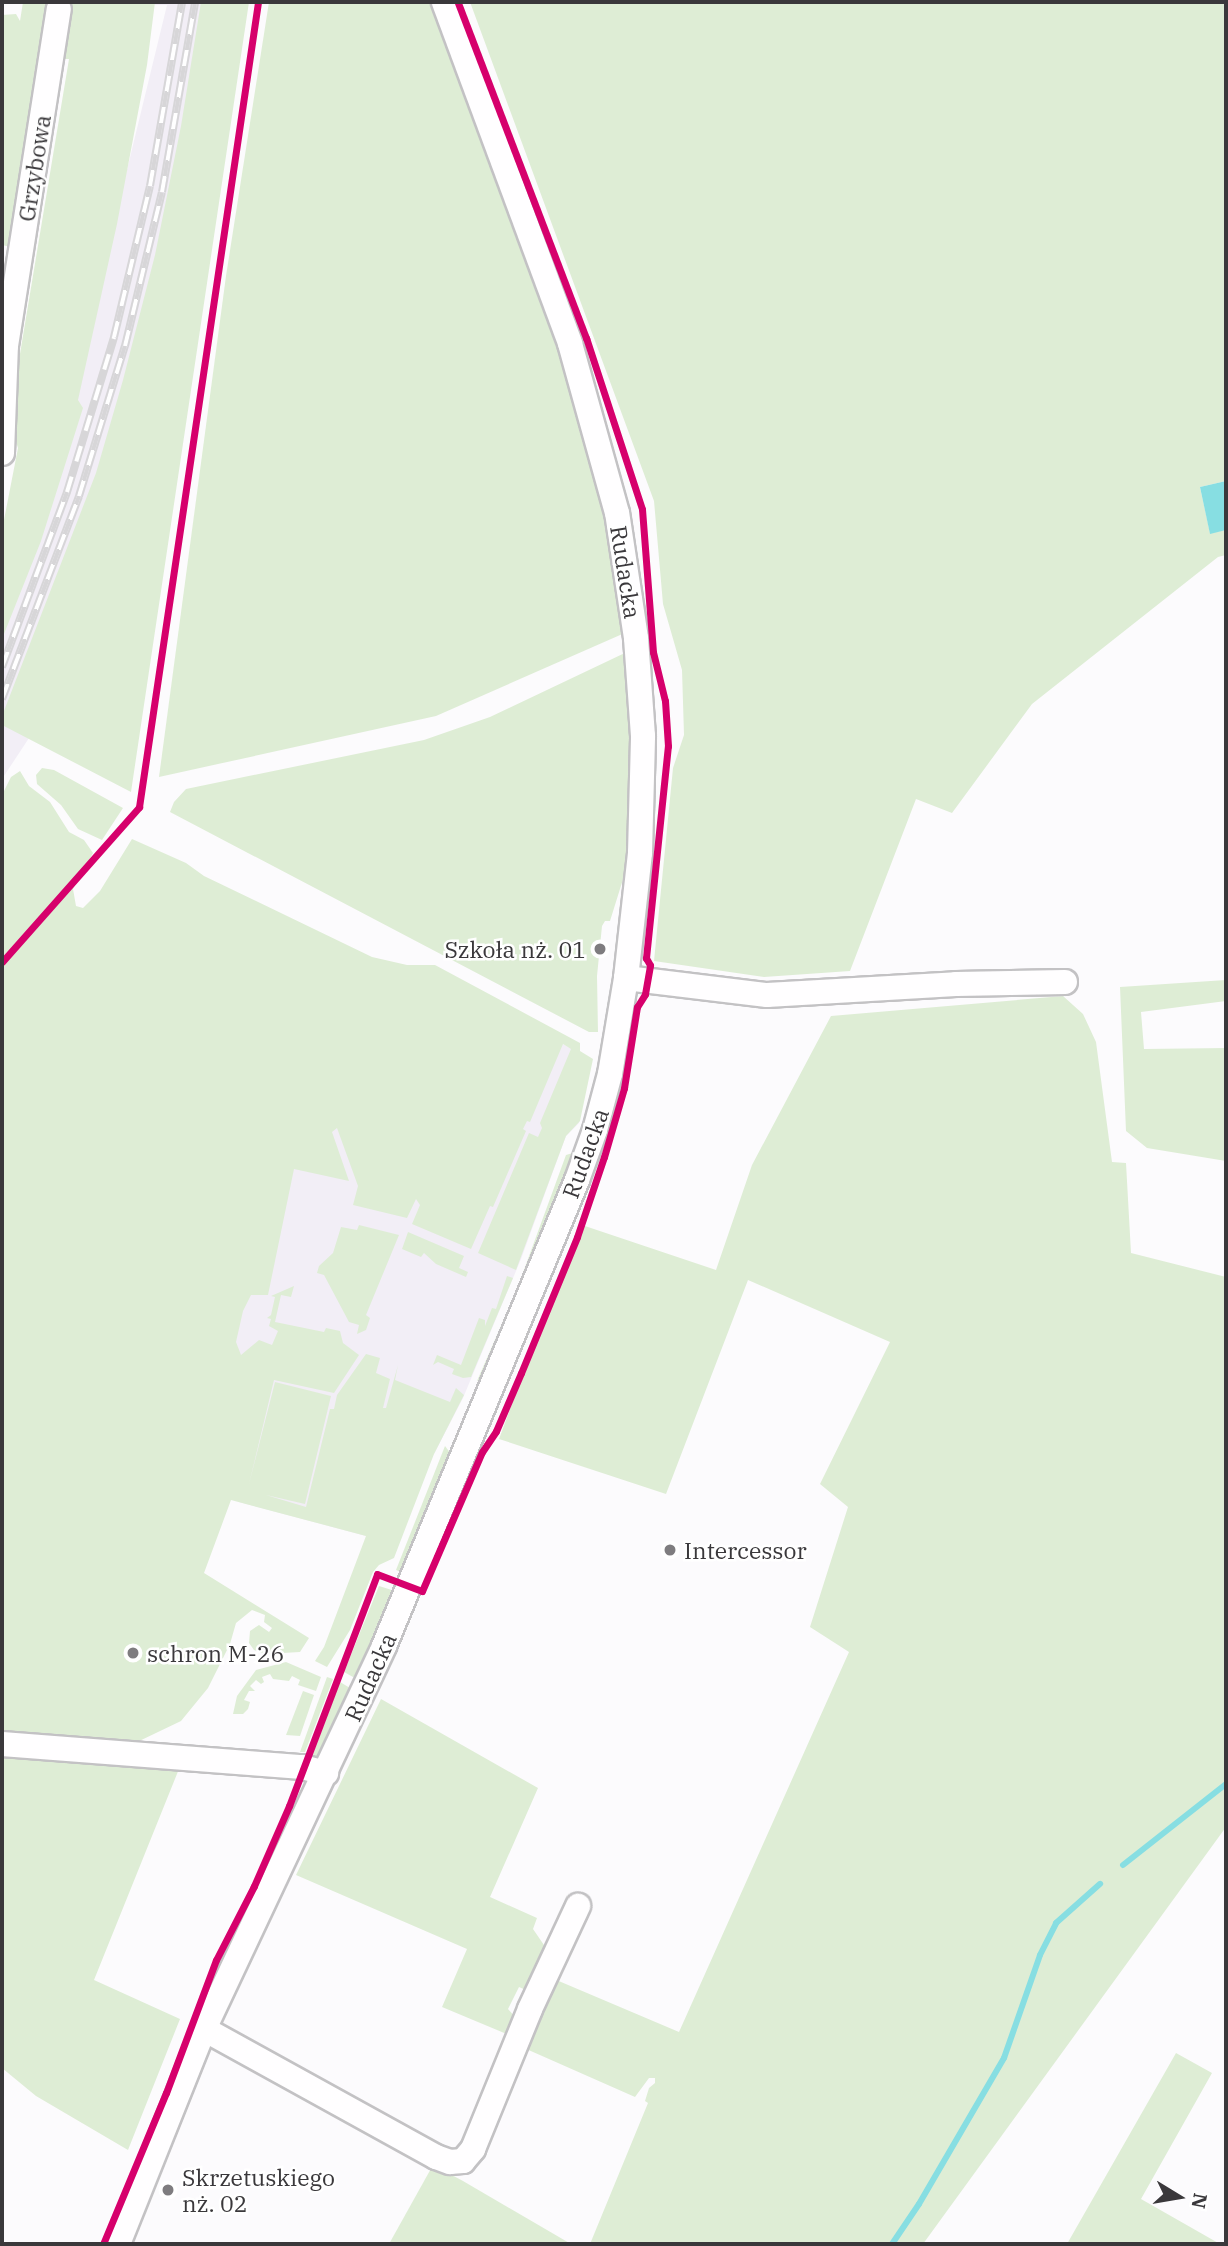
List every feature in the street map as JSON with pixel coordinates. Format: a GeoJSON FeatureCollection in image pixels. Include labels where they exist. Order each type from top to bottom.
{"type":"FeatureCollection","features":[{"type":"Feature","properties":{"kind":"street","name":"Rudacka"},"geometry":{"type":"LineString","coordinates":[[118,2244],[204,2029],[384,1646],[588,1152],[610,1074],[626,978],[640,853],[643,736],[636,638],[617,513],[570,343],[444,2]]}},
{"type":"Feature","properties":{"kind":"street","name":"Grzybowa"},"geometry":{"type":"LineString","coordinates":[[2,453],[6,346],[58,9]]}},
{"type":"Feature","properties":{"kind":"street"},"geometry":{"type":"LineString","coordinates":[[626,978],[767,995],[956,984],[1065,982]]}},
{"type":"Feature","properties":{"kind":"street"},"geometry":{"type":"LineString","coordinates":[[2,1744],[302,1767],[326,1773]]}},
{"type":"Feature","properties":{"kind":"street"},"geometry":{"type":"LineString","coordinates":[[204,2029],[436,2157],[450,2162],[463,2161],[472,2149],[530,2009],[578,1906]]}},
{"type":"Feature","properties":{"kind":"shaded area"},"geometry":{"type":"Polygon","coordinates":[[[151,2],[209,2],[174,212],[29,738],[2,779],[2,579],[66,421],[167,5],[150,5],[151,2]]]}},
{"type":"Feature","properties":{"kind":"shaded area"},"geometry":{"type":"Polygon","coordinates":[[[433,970],[591,1060],[579,1123],[566,1136],[521,1259],[463,1398],[434,1454],[366,1536],[239,1502],[253,1431],[204,1420],[246,1199],[433,970]]]}},
{"type":"Feature","properties":{"kind":"green space"},"geometry":{"type":"Polygon","coordinates":[[[23,2],[155,2],[147,65],[117,224],[78,400],[83,408],[41,541],[2,639],[3,525],[18,448],[9,420],[69,59],[43,59],[11,247],[2,245],[2,15],[16,14],[20,21],[23,2]]]}},
{"type":"Feature","properties":{"kind":"green space"},"geometry":{"type":"Polygon","coordinates":[[[201,2],[249,2],[131,792],[2,725],[2,716],[96,473],[123,380],[155,255],[181,126],[201,2]]]}},
{"type":"Feature","properties":{"kind":"green space"},"geometry":{"type":"Polygon","coordinates":[[[269,2],[430,2],[541,298],[601,488],[627,632],[436,716],[159,777],[226,276],[269,2]]]}},
{"type":"Feature","properties":{"kind":"green space"},"geometry":{"type":"Polygon","coordinates":[[[470,2],[1226,2],[1226,481],[1200,487],[1210,533],[1226,530],[1226,555],[1218,557],[1032,704],[952,813],[916,799],[850,971],[764,977],[654,961],[673,768],[684,735],[682,670],[663,604],[654,501],[470,2]]]}},
{"type":"Feature","properties":{"kind":"green space"},"geometry":{"type":"Polygon","coordinates":[[[629,651],[634,844],[610,921],[605,921],[602,926],[597,976],[598,1032],[589,1032],[170,812],[174,802],[186,789],[424,740],[490,717],[629,651]]]}},
{"type":"Feature","properties":{"kind":"green space"},"geometry":{"type":"Polygon","coordinates":[[[42,768],[54,770],[123,808],[102,840],[78,829],[61,805],[37,784],[36,775],[42,768]]]}},
{"type":"Feature","properties":{"kind":"green space"},"geometry":{"type":"Polygon","coordinates":[[[20,771],[29,786],[50,802],[69,832],[84,840],[93,853],[73,889],[76,906],[83,908],[100,891],[132,839],[186,863],[204,876],[372,957],[407,965],[435,965],[580,1043],[580,1051],[593,1059],[580,1121],[566,1136],[516,1270],[478,1253],[529,1133],[538,1137],[542,1128],[540,1123],[571,1049],[563,1044],[530,1122],[527,1121],[523,1129],[526,1131],[493,1207],[490,1206],[471,1249],[412,1224],[420,1205],[416,1199],[407,1218],[353,1205],[358,1186],[337,1128],[332,1132],[349,1181],[294,1169],[268,1295],[251,1295],[243,1311],[236,1342],[241,1355],[259,1340],[272,1345],[278,1331],[269,1326],[271,1319],[267,1318],[271,1315],[275,1297],[271,1296],[294,1286],[291,1297],[281,1295],[275,1322],[324,1332],[326,1328],[340,1331],[343,1343],[359,1355],[334,1393],[274,1380],[249,1484],[275,1382],[331,1396],[305,1504],[266,1495],[306,1507],[330,1409],[334,1409],[337,1395],[366,1354],[380,1358],[376,1373],[390,1379],[383,1408],[386,1408],[398,1365],[395,1380],[450,1402],[456,1388],[464,1395],[434,1454],[394,1558],[379,1565],[373,1572],[350,1630],[327,1667],[315,1661],[324,1647],[366,1536],[231,1500],[204,1573],[309,1638],[300,1652],[265,1654],[254,1650],[249,1643],[250,1631],[259,1625],[269,1632],[272,1628],[264,1622],[265,1615],[252,1610],[236,1623],[230,1644],[208,1688],[181,1721],[133,1744],[2,1738],[2,795],[11,777],[20,771]]]}},
{"type":"Feature","properties":{"kind":"green space"},"geometry":{"type":"Polygon","coordinates":[[[1226,980],[1226,1001],[1141,1012],[1144,1049],[1226,1048],[1226,1161],[1147,1148],[1126,1131],[1120,987],[1226,980]]]}},
{"type":"Feature","properties":{"kind":"green space"},"geometry":{"type":"Polygon","coordinates":[[[1063,996],[1083,1014],[1096,1042],[1112,1162],[1126,1163],[1131,1253],[1226,1277],[1226,1827],[923,2244],[590,2244],[648,2103],[645,2101],[655,2078],[649,2078],[635,2097],[524,2048],[554,1979],[679,2032],[849,1652],[810,1627],[848,1507],[820,1484],[890,1342],[748,1280],[666,1494],[499,1439],[579,1224],[716,1270],[752,1165],[831,1016],[1063,996]]]}},
{"type":"Feature","properties":{"kind":"green space"},"geometry":{"type":"Polygon","coordinates":[[[576,1152],[483,1378],[477,1381],[517,1289],[566,1155],[576,1152]]]}},
{"type":"Feature","properties":{"kind":"green space"},"geometry":{"type":"Polygon","coordinates":[[[359,1225],[399,1235],[366,1315],[370,1318],[366,1330],[357,1334],[359,1325],[349,1322],[324,1275],[317,1273],[319,1266],[333,1253],[341,1227],[357,1230],[359,1225]]]}},
{"type":"Feature","properties":{"kind":"green space"},"geometry":{"type":"Polygon","coordinates":[[[408,1232],[464,1256],[459,1268],[468,1272],[466,1277],[436,1264],[424,1253],[421,1257],[402,1249],[408,1232]]]}},
{"type":"Feature","properties":{"kind":"green space"},"geometry":{"type":"Polygon","coordinates":[[[507,1276],[513,1278],[471,1377],[463,1378],[452,1374],[454,1369],[438,1362],[433,1365],[437,1355],[461,1365],[479,1318],[485,1320],[485,1326],[492,1308],[496,1309],[507,1276]]]}},
{"type":"Feature","properties":{"kind":"green space"},"geometry":{"type":"Polygon","coordinates":[[[445,1446],[451,1454],[403,1573],[396,1570],[445,1446]]]}},
{"type":"Feature","properties":{"kind":"green space"},"geometry":{"type":"Polygon","coordinates":[[[379,1586],[395,1591],[359,1675],[353,1677],[344,1672],[379,1586]]]}},
{"type":"Feature","properties":{"kind":"green space"},"geometry":{"type":"Polygon","coordinates":[[[286,1662],[321,1677],[316,1691],[298,1685],[300,1680],[292,1676],[289,1681],[273,1679],[270,1674],[262,1677],[264,1682],[261,1684],[256,1680],[250,1686],[255,1691],[249,1691],[244,1700],[250,1702],[248,1709],[243,1714],[233,1714],[237,1696],[256,1670],[286,1662]]]}},
{"type":"Feature","properties":{"kind":"green space"},"geometry":{"type":"Polygon","coordinates":[[[327,1677],[333,1679],[305,1752],[300,1752],[327,1677]]]}},
{"type":"Feature","properties":{"kind":"green space"},"geometry":{"type":"Polygon","coordinates":[[[340,1682],[350,1688],[352,1693],[319,1759],[310,1762],[340,1682]]]}},
{"type":"Feature","properties":{"kind":"green space"},"geometry":{"type":"Polygon","coordinates":[[[303,1691],[314,1695],[300,1736],[286,1735],[303,1691]]]}},
{"type":"Feature","properties":{"kind":"green space"},"geometry":{"type":"Polygon","coordinates":[[[381,1699],[538,1788],[490,1897],[537,1918],[533,1929],[546,1948],[528,1991],[519,1987],[508,2009],[516,2018],[509,2035],[442,2007],[467,1949],[296,1875],[381,1699]]]}},
{"type":"Feature","properties":{"kind":"green space"},"geometry":{"type":"Polygon","coordinates":[[[2,1751],[181,1764],[94,1980],[180,2019],[128,2150],[36,2096],[2,2068],[2,1751]]]}},
{"type":"Feature","properties":{"kind":"green space"},"geometry":{"type":"Polygon","coordinates":[[[1176,2053],[1212,2073],[1141,2199],[1220,2244],[1067,2244],[1176,2053]]]}},
{"type":"Feature","properties":{"kind":"green space"},"geometry":{"type":"Polygon","coordinates":[[[433,2165],[463,2181],[571,2244],[389,2244],[433,2165]]]}},
{"type":"Feature","properties":{"kind":"water"},"geometry":{"type":"Polygon","coordinates":[[[1226,481],[1226,530],[1210,534],[1200,487],[1226,481]]]}},
{"type":"Feature","properties":{"kind":"waterway"},"geometry":{"type":"LineString","coordinates":[[1123,1865],[1226,1784]]}},
{"type":"Feature","properties":{"kind":"waterway"},"geometry":{"type":"LineString","coordinates":[[892,2244],[919,2204],[1004,2058],[1040,1955],[1056,1923],[1100,1884]]}},
{"type":"Feature","properties":{"kind":"railway"},"geometry":{"type":"LineString","coordinates":[[2,667],[67,492],[114,337],[150,186],[182,2]]}},
{"type":"Feature","properties":{"kind":"railway"},"geometry":{"type":"LineString","coordinates":[[2,699],[79,496],[125,346],[162,192],[195,2]]}},
{"type":"Feature","properties":{"kind":"cycle path"},"geometry":{"type":"LineString","coordinates":[[2,962],[139,807],[258,2]]}},
{"type":"Feature","properties":{"kind":"cycle path"},"geometry":{"type":"LineString","coordinates":[[103,2244],[166,2093],[216,1960],[254,1886],[289,1806],[377,1574],[422,1591],[482,1452],[496,1431],[521,1373],[577,1237],[604,1157],[624,1088],[637,1007],[645,994],[650,965],[646,958],[668,746],[665,701],[653,652],[642,509],[586,338],[458,2]]}},
{"type":"Feature","properties":{"kind":"place","name":"Szkoła nż. 01"},"geometry":{"type":"Point","coordinates":[600,949]}},
{"type":"Feature","properties":{"kind":"place","name":"Intercessor"},"geometry":{"type":"Point","coordinates":[670,1550]}},
{"type":"Feature","properties":{"kind":"place","name":"schron M-26"},"geometry":{"type":"Point","coordinates":[133,1653]}},
{"type":"Feature","properties":{"kind":"place","name":"Skrzetuskiego nż. 02"},"geometry":{"type":"Point","coordinates":[168,2190]}}]}
